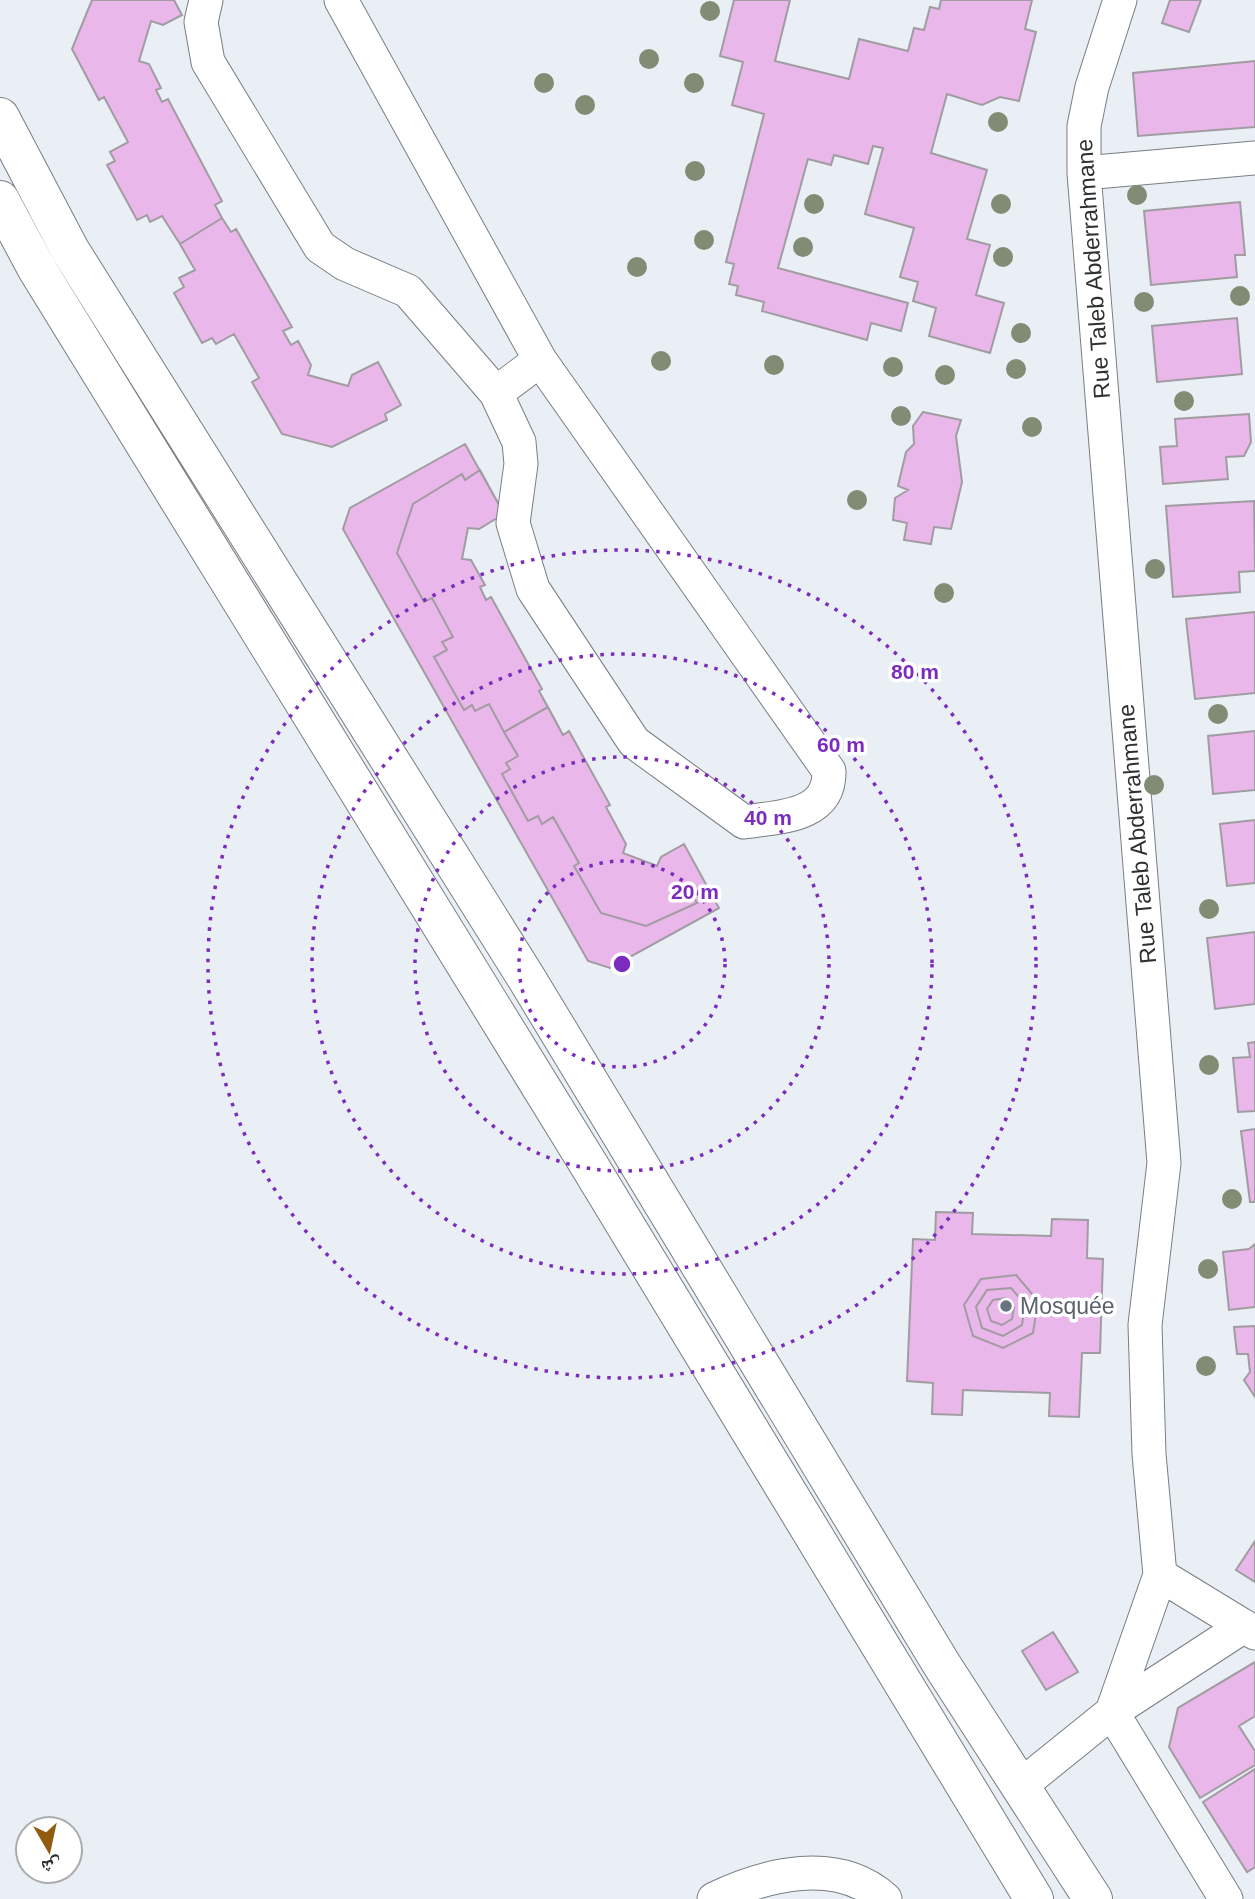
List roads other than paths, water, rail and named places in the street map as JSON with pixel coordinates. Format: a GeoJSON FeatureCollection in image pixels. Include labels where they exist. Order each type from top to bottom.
{"type":"FeatureCollection","features":[{"type":"Feature","properties":{"kind":"main road"},"geometry":{"type":"LineString","coordinates":[[0,117],[70,250],[534,991],[942,1665],[1093,1899]]}},
{"type":"Feature","properties":{"kind":"main road"},"geometry":{"type":"LineString","coordinates":[[0,200],[37,270],[589,1165],[1034,1899]]}},
{"type":"Feature","properties":{"kind":"street"},"geometry":{"type":"LineString","coordinates":[[206,0],[201,22],[208,62],[320,247],[345,264],[408,291],[496,393],[519,442],[521,464],[513,523],[533,589],[634,742],[744,822],[798,814],[817,803],[830,787],[829,771],[540,360],[341,0]]}},
{"type":"Feature","properties":{"kind":"street","name":"Rue Taleb Abderrahmane"},"geometry":{"type":"LineString","coordinates":[[1120,0],[1091,87],[1084,126],[1084,173],[1164,1163],[1145,1325],[1149,1454],[1160,1576]]}},
{"type":"Feature","properties":{"kind":"street"},"geometry":{"type":"LineString","coordinates":[[1084,173],[1255,158]]}},
{"type":"Feature","properties":{"kind":"street"},"geometry":{"type":"LineString","coordinates":[[496,393],[540,360]]}},
{"type":"Feature","properties":{"kind":"street"},"geometry":{"type":"LineString","coordinates":[[1019,1787],[1112,1712],[1250,1629],[1160,1576],[1112,1712]]}},
{"type":"Feature","properties":{"kind":"street"},"geometry":{"type":"LineString","coordinates":[[1112,1712],[1226,1899]]}},
{"type":"Feature","properties":{"kind":"street"},"geometry":{"type":"LineString","coordinates":[[714,1899],[750,1881],[820,1871],[871,1886],[885,1899]]}},
{"type":"Feature","properties":{"kind":"place","name":"Mosquée"},"geometry":{"type":"Point","coordinates":[1006,1306]}}]}
